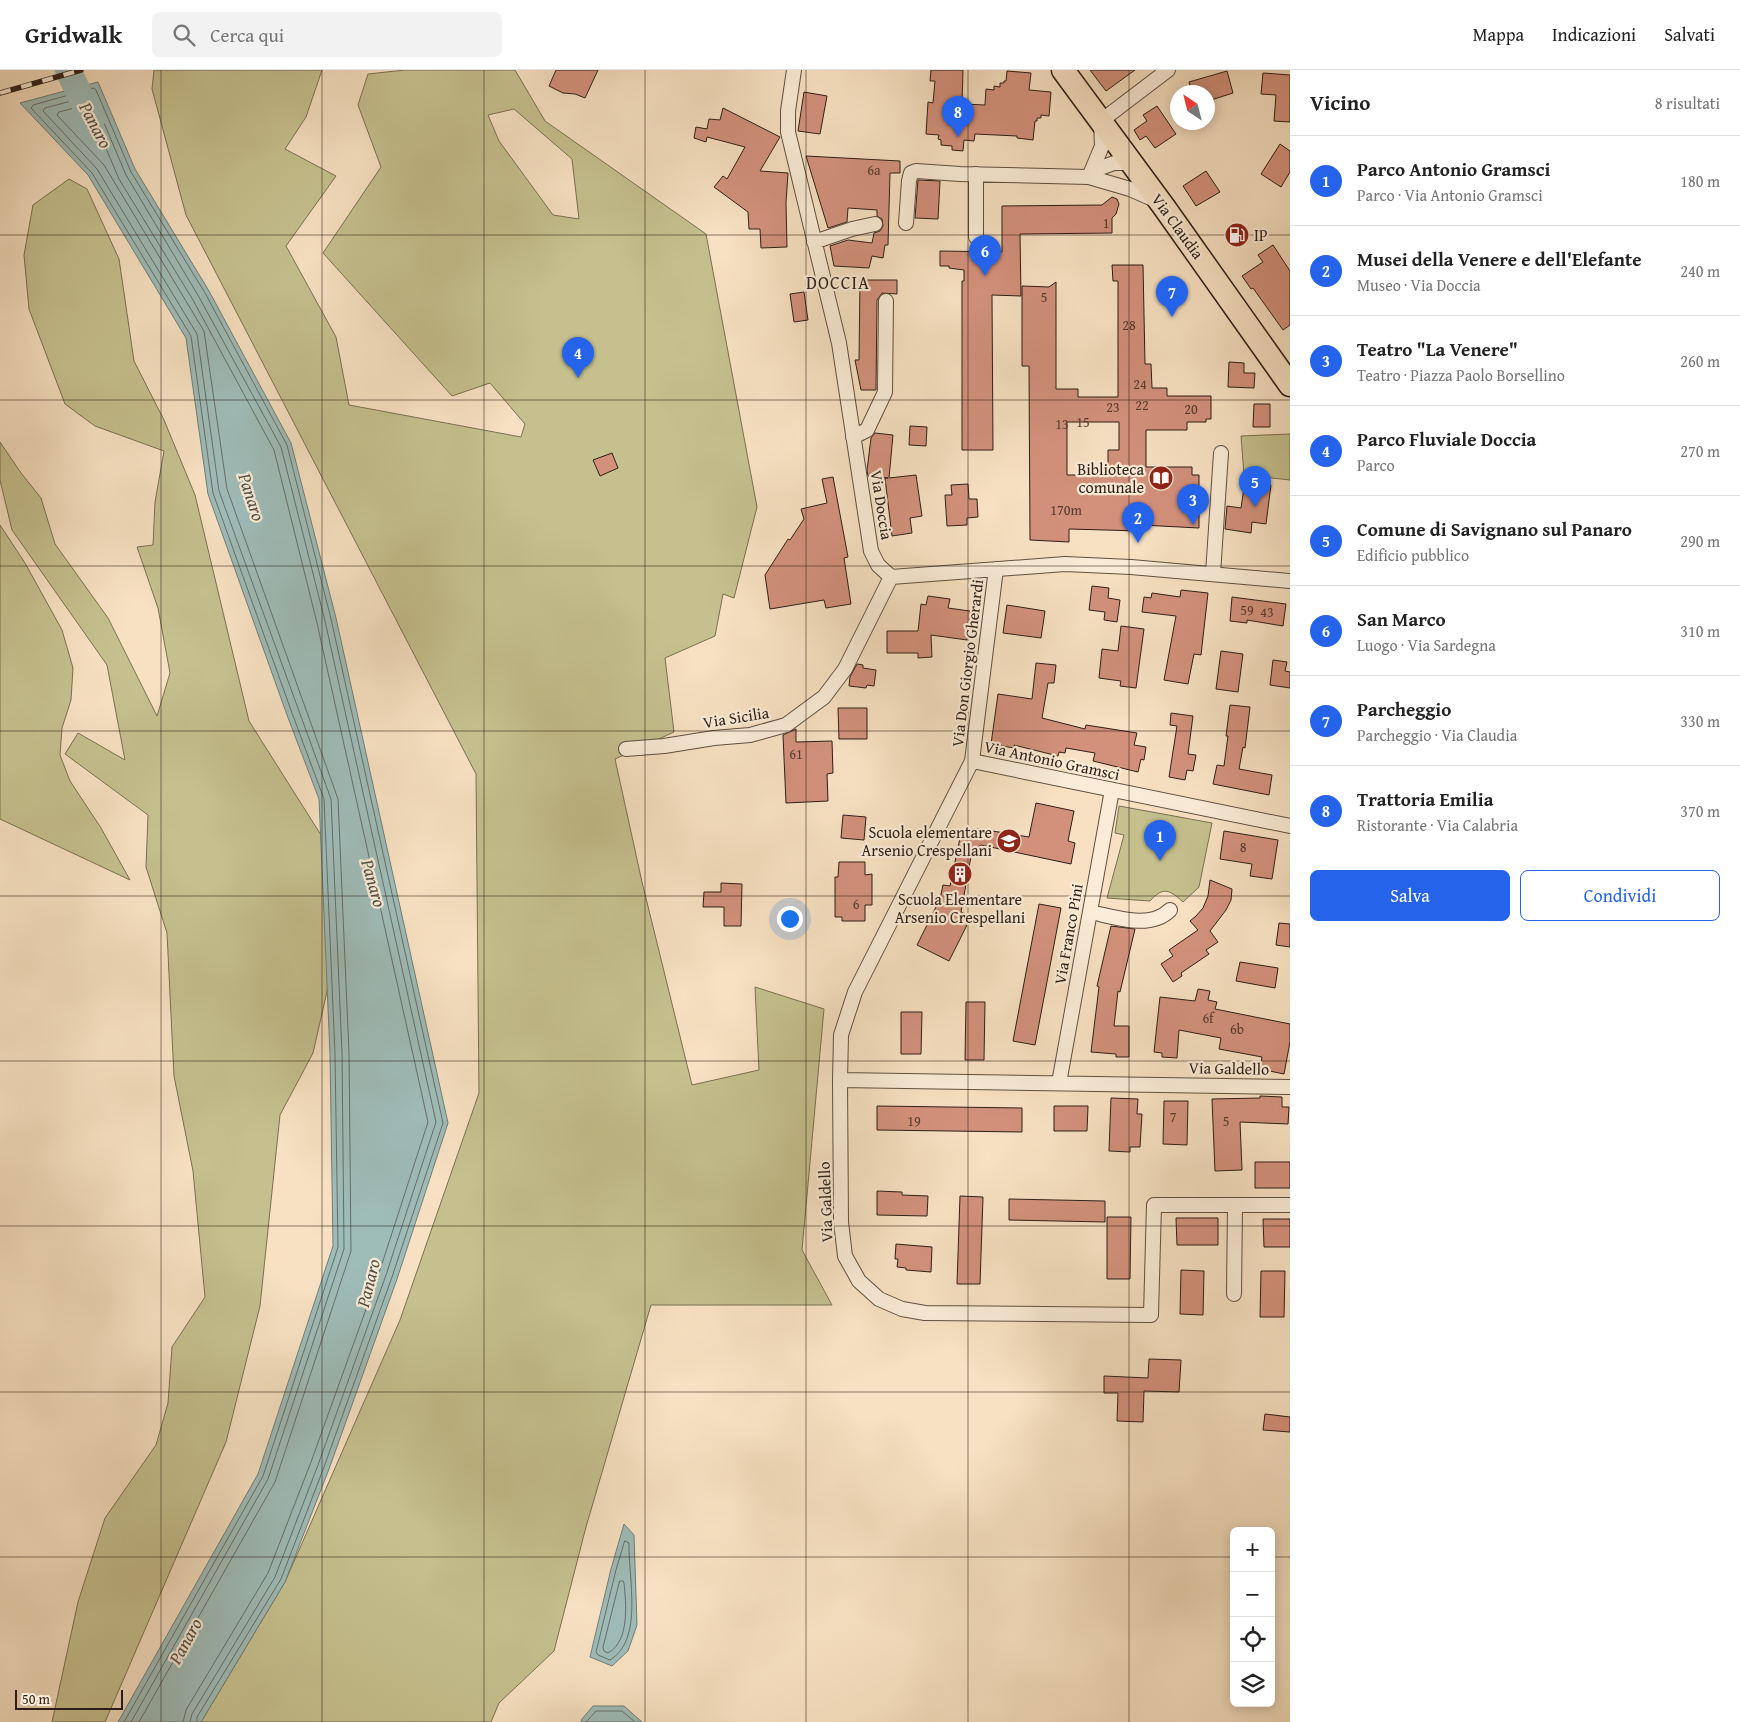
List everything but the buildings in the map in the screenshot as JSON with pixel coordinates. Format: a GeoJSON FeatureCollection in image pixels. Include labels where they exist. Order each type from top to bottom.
{"type":"FeatureCollection","features":[{"type":"Feature","properties":{"kind":"main road","name":"Via Claudia"},"geometry":{"type":"LineString","coordinates":[[1063,70],[1161,203],[1290,385]]}},
{"type":"Feature","properties":{"kind":"street","name":"Via Doccia"},"geometry":{"type":"LineString","coordinates":[[794,70],[788,111],[788,132],[839,343],[871,551],[878,565],[891,577]]}},
{"type":"Feature","properties":{"kind":"street"},"geometry":{"type":"LineString","coordinates":[[1091,174],[1102,146],[1101,121],[1168,70]]}},
{"type":"Feature","properties":{"kind":"street"},"geometry":{"type":"LineString","coordinates":[[906,223],[909,182],[911,174],[916,171],[976,174],[1091,174],[1114,163],[1131,162]]}},
{"type":"Feature","properties":{"kind":"street"},"geometry":{"type":"LineString","coordinates":[[1105,181],[1122,175],[1131,162]]}},
{"type":"Feature","properties":{"kind":"street"},"geometry":{"type":"LineString","coordinates":[[976,174],[976,237]]}},
{"type":"Feature","properties":{"kind":"street"},"geometry":{"type":"LineString","coordinates":[[1091,174],[1161,203]]}},
{"type":"Feature","properties":{"kind":"street"},"geometry":{"type":"LineString","coordinates":[[814,242],[852,229],[875,224]]}},
{"type":"Feature","properties":{"kind":"street"},"geometry":{"type":"LineString","coordinates":[[853,437],[867,430],[885,392],[886,301]]}},
{"type":"Feature","properties":{"kind":"street"},"geometry":{"type":"LineString","coordinates":[[1213,574],[1222,453]]}},
{"type":"Feature","properties":{"kind":"street"},"geometry":{"type":"LineString","coordinates":[[891,577],[1065,564],[1131,567],[1290,581]]}},
{"type":"Feature","properties":{"kind":"street","name":"Via Don Giorgio Gherardi"},"geometry":{"type":"LineString","coordinates":[[972,761],[996,569]]}},
{"type":"Feature","properties":{"kind":"street","name":"Via Sicilia"},"geometry":{"type":"LineString","coordinates":[[626,748],[664,746],[714,738],[750,735],[786,726],[824,697],[845,669],[891,577]]}},
{"type":"Feature","properties":{"kind":"street","name":"Via Antonio Gramsci"},"geometry":{"type":"LineString","coordinates":[[840,1080],[841,1035],[855,992],[972,761],[1290,826]]}},
{"type":"Feature","properties":{"kind":"street","name":"Via Franco Pini"},"geometry":{"type":"LineString","coordinates":[[1060,1084],[1112,790]]}},
{"type":"Feature","properties":{"kind":"street"},"geometry":{"type":"LineString","coordinates":[[1090,912],[1140,921],[1155,919],[1165,915],[1170,910]]}},
{"type":"Feature","properties":{"kind":"street","name":"Via Galdello"},"geometry":{"type":"LineString","coordinates":[[1290,1087],[840,1080],[840,1222],[846,1256],[860,1281],[878,1299],[902,1309],[925,1313],[1151,1316],[1154,1205],[1290,1205]]}},
{"type":"Feature","properties":{"kind":"street"},"geometry":{"type":"LineString","coordinates":[[1234,1205],[1234,1294]]}},
{"type":"Feature","properties":{"kind":"shaded area"},"geometry":{"type":"Polygon","coordinates":[[[154,70],[322,70],[306,117],[285,149],[336,176],[286,246],[336,337],[349,405],[521,437],[525,424],[490,383],[452,396],[323,253],[381,167],[358,105],[368,74],[405,70],[515,70],[545,121],[706,234],[757,507],[734,598],[723,594],[715,636],[665,658],[674,732],[615,759],[642,882],[692,1085],[759,1070],[755,987],[824,1009],[802,1250],[832,1305],[651,1305],[586,1527],[554,1651],[499,1703],[491,1722],[201,1722],[285,1582],[400,1320],[479,1093],[476,774],[186,215],[152,89],[154,70]],[[514,109],[488,115],[499,141],[553,215],[579,219],[572,159],[514,109]]]}},
{"type":"Feature","properties":{"kind":"shaded area"},"geometry":{"type":"Polygon","coordinates":[[[69,179],[87,189],[119,259],[134,361],[164,420],[195,495],[249,721],[321,835],[334,961],[313,1053],[280,1115],[260,1306],[226,1442],[105,1722],[52,1722],[78,1602],[105,1518],[156,1445],[168,1403],[172,1347],[205,1297],[193,1171],[174,1076],[167,933],[146,867],[148,815],[65,754],[78,733],[125,760],[107,665],[12,530],[0,480],[0,442],[41,498],[55,544],[108,618],[157,716],[170,673],[158,608],[137,547],[153,545],[155,502],[164,451],[95,426],[65,404],[29,309],[24,255],[33,205],[69,179]]]}},
{"type":"Feature","properties":{"kind":"shaded area"},"geometry":{"type":"Polygon","coordinates":[[[1290,434],[1290,480],[1244,475],[1241,436],[1290,434]]]}},
{"type":"Feature","properties":{"kind":"shaded area"},"geometry":{"type":"Polygon","coordinates":[[[0,525],[25,563],[62,630],[73,668],[71,700],[62,728],[60,755],[70,781],[101,828],[130,880],[0,819],[0,525]]]}},
{"type":"Feature","properties":{"kind":"shaded area"},"geometry":{"type":"Polygon","coordinates":[[[1119,806],[1212,823],[1199,887],[1183,902],[1166,891],[1159,893],[1150,901],[1107,898],[1124,835],[1115,833],[1119,806]]]}},
{"type":"Feature","properties":{"kind":"water"},"geometry":{"type":"Polygon","coordinates":[[[98,82],[135,169],[209,291],[291,443],[336,618],[448,1123],[397,1279],[329,1469],[285,1582],[201,1722],[118,1722],[258,1474],[333,1246],[330,1054],[319,799],[208,494],[186,338],[88,175],[20,103],[98,82]]]}},
{"type":"Feature","properties":{"kind":"water"},"geometry":{"type":"Polygon","coordinates":[[[624,1524],[634,1535],[637,1625],[628,1651],[612,1666],[590,1657],[624,1524]]]}},
{"type":"Feature","properties":{"kind":"water"},"geometry":{"type":"Polygon","coordinates":[[[593,1706],[624,1706],[642,1722],[581,1722],[593,1706]]]}},
{"type":"Feature","properties":{"kind":"waterway","name":"Panaro"},"geometry":{"type":"LineString","coordinates":[[68,70],[92,120]]}},
{"type":"Feature","properties":{"kind":"railway"},"geometry":{"type":"LineString","coordinates":[[0,93],[81,70]]}},
{"type":"Feature","properties":{"kind":"place","name":"Trattoria Emilia"},"geometry":{"type":"Point","coordinates":[958,137]}},
{"type":"Feature","properties":{"kind":"place","name":"IP"},"geometry":{"type":"Point","coordinates":[1237,235]}},
{"type":"Feature","properties":{"kind":"place","name":"San Marco"},"geometry":{"type":"Point","coordinates":[985,276]}},
{"type":"Feature","properties":{"kind":"place","name":"Parcheggio"},"geometry":{"type":"Point","coordinates":[1172,317]}},
{"type":"Feature","properties":{"kind":"place","name":"Parco Fluviale Doccia"},"geometry":{"type":"Point","coordinates":[578,378]}},
{"type":"Feature","properties":{"kind":"place","name":"Biblioteca comunale"},"geometry":{"type":"Point","coordinates":[1161,478]}},
{"type":"Feature","properties":{"kind":"place","name":"Comune di Savignano sul Panaro"},"geometry":{"type":"Point","coordinates":[1255,507]}},
{"type":"Feature","properties":{"kind":"place","name":"Teatro \"La Venere\""},"geometry":{"type":"Point","coordinates":[1193,525]}},
{"type":"Feature","properties":{"kind":"place","name":"Musei della Venere e dell'Elefante"},"geometry":{"type":"Point","coordinates":[1138,543]}},
{"type":"Feature","properties":{"kind":"place","name":"Scuola elementare Arsenio Crespellani"},"geometry":{"type":"Point","coordinates":[1009,841]}},
{"type":"Feature","properties":{"kind":"place","name":"Parco Antonio Gramsci"},"geometry":{"type":"Point","coordinates":[1160,861]}},
{"type":"Feature","properties":{"kind":"place","name":"Scuola Elementare Arsenio Crespellani"},"geometry":{"type":"Point","coordinates":[960,874]}},
{"type":"Feature","properties":{"kind":"district","name":"DOCCIA"},"geometry":{"type":"Point","coordinates":[838,282]}}]}
